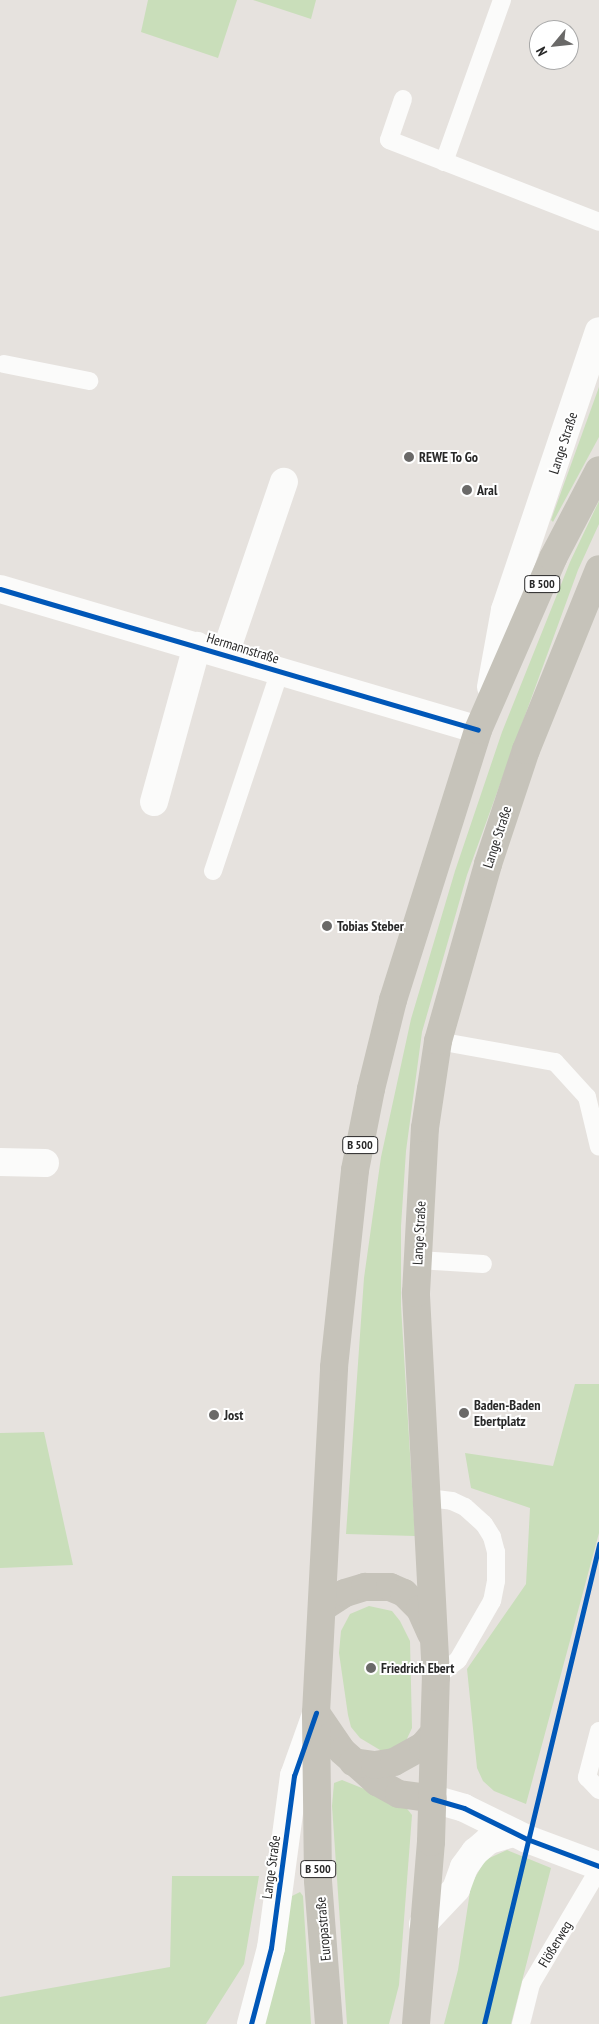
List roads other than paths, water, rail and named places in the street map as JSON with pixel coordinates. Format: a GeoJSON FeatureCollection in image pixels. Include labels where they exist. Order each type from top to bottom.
{"type":"FeatureCollection","features":[{"type":"Feature","properties":{"kind":"main road","name":"Lange Straße"},"geometry":{"type":"LineString","coordinates":[[316,1713],[334,1367],[355,1170],[371,1089],[393,1000],[489,699],[553,558],[599,470]]}},
{"type":"Feature","properties":{"kind":"main road","name":"Lange Straße"},"geometry":{"type":"LineString","coordinates":[[416,2024],[433,1799],[436,1677],[428,1498],[418,1355],[418,1260],[425,1128],[438,1042],[458,964],[526,750],[599,569]]}},
{"type":"Feature","properties":{"kind":"main road"},"geometry":{"type":"LineString","coordinates":[[322,1608],[344,1592],[365,1587],[390,1587],[404,1594],[420,1609],[434,1642]]}},
{"type":"Feature","properties":{"kind":"main road"},"geometry":{"type":"LineString","coordinates":[[316,1713],[353,1762],[377,1782],[399,1794],[433,1799]]}},
{"type":"Feature","properties":{"kind":"main road","name":"Europastraße"},"geometry":{"type":"LineString","coordinates":[[316,1713],[318,1880],[329,2024]]}},
{"type":"Feature","properties":{"kind":"main road"},"geometry":{"type":"LineString","coordinates":[[353,1762],[375,1766],[394,1762],[423,1746],[434,1733]]}},
{"type":"Feature","properties":{"kind":"street","name":"Lange Straße"},"geometry":{"type":"LineString","coordinates":[[489,699],[505,610],[599,330]]}},
{"type":"Feature","properties":{"kind":"street","name":"Hermannstraße"},"geometry":{"type":"LineString","coordinates":[[225,654],[284,482]]}},
{"type":"Feature","properties":{"kind":"street","name":"Hermannstraße"},"geometry":{"type":"LineString","coordinates":[[0,589],[478,730]]}},
{"type":"Feature","properties":{"kind":"street","name":"Hermannstraße"},"geometry":{"type":"LineString","coordinates":[[154,802],[197,646]]}},
{"type":"Feature","properties":{"kind":"street"},"geometry":{"type":"LineString","coordinates":[[0,1162],[45,1163]]}},
{"type":"Feature","properties":{"kind":"street","name":"Lange Straße"},"geometry":{"type":"LineString","coordinates":[[251,2024],[271,1948],[294,1776],[316,1713]]}},
{"type":"Feature","properties":{"kind":"street"},"geometry":{"type":"LineString","coordinates":[[433,1799],[464,1808],[514,1832],[599,1867]]}},
{"type":"Feature","properties":{"kind":"street"},"geometry":{"type":"LineString","coordinates":[[423,1924],[456,1888],[464,1867],[475,1852],[490,1840],[514,1832]]}},
{"type":"Feature","properties":{"kind":"lane"},"geometry":{"type":"LineString","coordinates":[[444,162],[502,0]]}},
{"type":"Feature","properties":{"kind":"lane"},"geometry":{"type":"LineString","coordinates":[[403,99],[389,140],[599,222]]}},
{"type":"Feature","properties":{"kind":"lane"},"geometry":{"type":"LineString","coordinates":[[4,364],[89,381]]}},
{"type":"Feature","properties":{"kind":"lane"},"geometry":{"type":"LineString","coordinates":[[214,871],[280,671]]}},
{"type":"Feature","properties":{"kind":"lane"},"geometry":{"type":"LineString","coordinates":[[438,1042],[555,1062],[587,1097],[599,1147]]}},
{"type":"Feature","properties":{"kind":"lane"},"geometry":{"type":"LineString","coordinates":[[418,1260],[483,1264]]}},
{"type":"Feature","properties":{"kind":"lane"},"geometry":{"type":"LineString","coordinates":[[428,1498],[452,1501],[465,1507],[484,1524],[492,1537],[496,1552],[496,1581],[492,1601],[458,1660],[436,1677]]}},
{"type":"Feature","properties":{"kind":"lane"},"geometry":{"type":"LineString","coordinates":[[599,1730],[587,1777],[599,1790]]}},
{"type":"Feature","properties":{"kind":"lane","name":"Flößerweg"},"geometry":{"type":"LineString","coordinates":[[521,2024],[531,1984],[599,1867]]}},
{"type":"Feature","properties":{"kind":"place","name":"REWE To Go"},"geometry":{"type":"Point","coordinates":[409,457]}},
{"type":"Feature","properties":{"kind":"place","name":"Aral"},"geometry":{"type":"Point","coordinates":[467,490]}},
{"type":"Feature","properties":{"kind":"place","name":"Tobias Steber"},"geometry":{"type":"Point","coordinates":[327,926]}},
{"type":"Feature","properties":{"kind":"place","name":"Baden-Baden Ebertplatz"},"geometry":{"type":"Point","coordinates":[464,1413]}},
{"type":"Feature","properties":{"kind":"place","name":"Jost"},"geometry":{"type":"Point","coordinates":[214,1415]}},
{"type":"Feature","properties":{"kind":"place","name":"Friedrich Ebert"},"geometry":{"type":"Point","coordinates":[371,1668]}}]}
